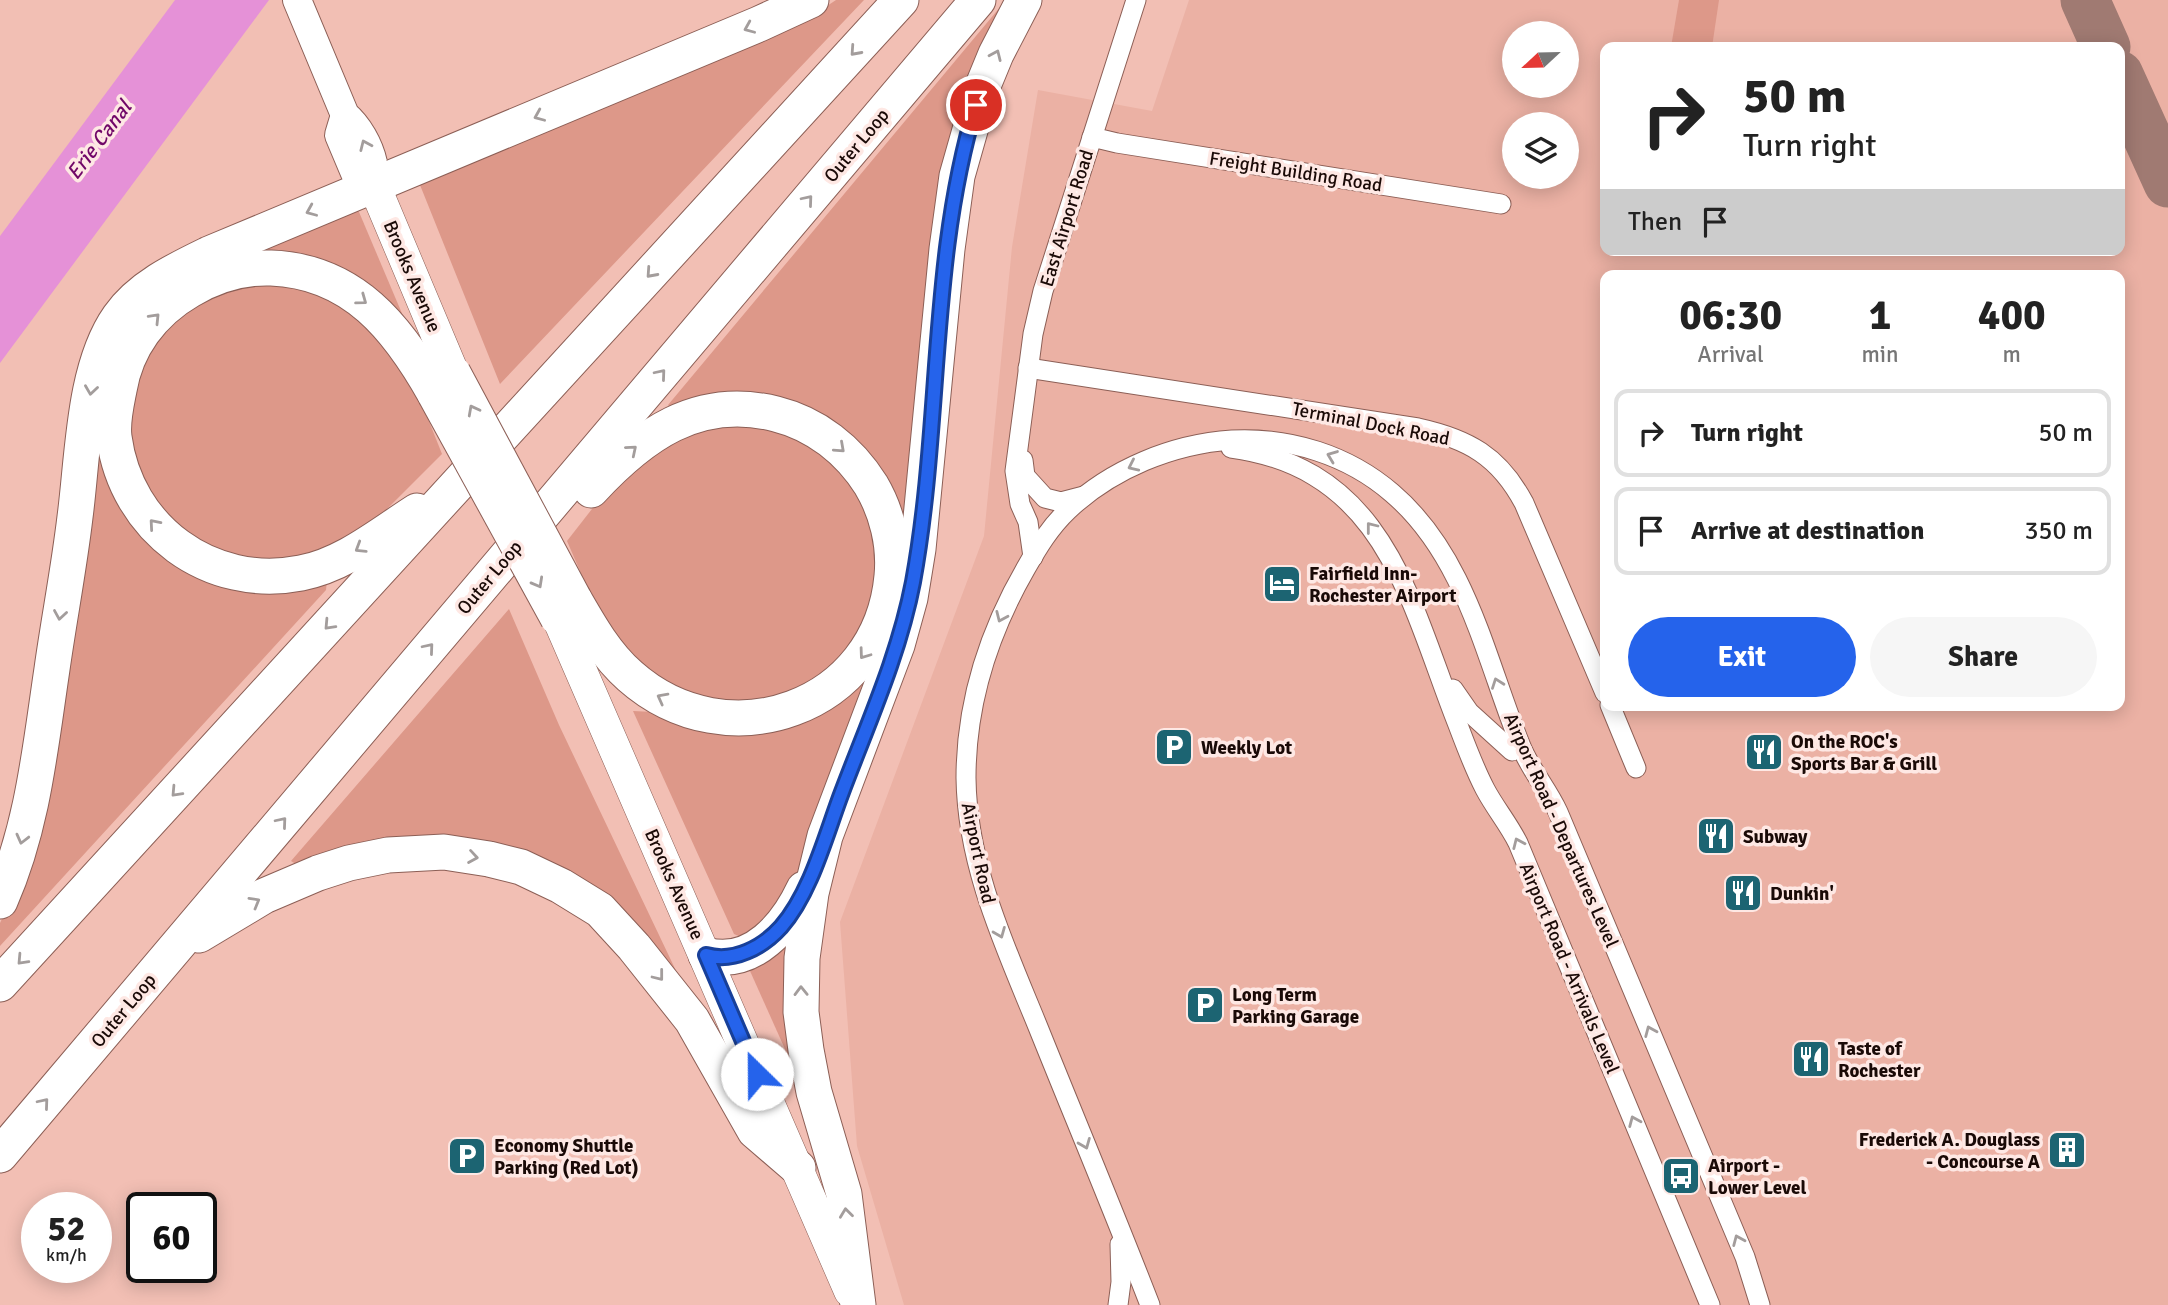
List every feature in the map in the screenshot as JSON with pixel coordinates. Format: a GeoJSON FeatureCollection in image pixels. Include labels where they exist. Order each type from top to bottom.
{"type":"FeatureCollection","features":[{"type":"Feature","properties":{"kind":"highway"},"geometry":{"type":"LineString","coordinates":[[0,901],[16,864],[33,796],[75,523],[93,378],[104,343],[119,317],[139,294],[181,267],[373,182],[759,24],[811,0]]}},
{"type":"Feature","properties":{"kind":"highway"},"geometry":{"type":"LineString","coordinates":[[0,984],[901,0]]}},
{"type":"Feature","properties":{"kind":"highway","name":"Outer Loop"},"geometry":{"type":"LineString","coordinates":[[0,1155],[978,0]]}},
{"type":"Feature","properties":{"kind":"highway"},"geometry":{"type":"LineString","coordinates":[[706,955],[722,958],[741,954],[758,946],[774,934],[795,908],[897,645],[908,605],[921,530],[947,249],[957,176],[982,88],[1024,0]]}},
{"type":"Feature","properties":{"kind":"highway"},"geometry":{"type":"LineString","coordinates":[[458,484],[352,553],[302,573],[255,576],[202,562],[179,548],[161,532],[142,511],[127,488],[114,435],[120,382],[128,357],[139,336],[169,304],[217,278],[250,270],[274,268],[322,278],[355,295],[376,311],[444,383],[566,609],[597,638],[613,660],[653,694],[675,705],[716,717],[747,719],[769,716],[802,706],[824,694],[853,668],[867,649],[885,615],[890,594],[893,556],[889,528],[880,503],[866,478],[847,454],[827,437],[805,425],[783,416],[747,409],[702,414],[680,421],[642,441],[619,460],[565,519],[506,557]]}},
{"type":"Feature","properties":{"kind":"highway"},"geometry":{"type":"LineString","coordinates":[[825,836],[805,925],[801,975],[802,1012],[814,1092],[844,1194],[857,1305]]}},
{"type":"Feature","properties":{"kind":"highway"},"geometry":{"type":"LineString","coordinates":[[175,949],[264,896],[349,863],[388,855],[444,852],[521,867],[561,886],[600,910],[635,947],[692,1020],[755,1131],[798,1168]]}},
{"type":"Feature","properties":{"kind":"main road","name":"Brooks Avenue"},"geometry":{"type":"LineString","coordinates":[[297,0],[345,115],[356,125],[374,164],[373,182],[444,383]]}},
{"type":"Feature","properties":{"kind":"main road","name":"Brooks Avenue"},"geometry":{"type":"LineString","coordinates":[[566,609],[706,955],[857,1305]]}},
{"type":"Feature","properties":{"kind":"street","name":"East Airport Road"},"geometry":{"type":"LineString","coordinates":[[1032,557],[1028,522],[1020,504],[1015,471],[1028,368],[1043,291],[1136,0]]}},
{"type":"Feature","properties":{"kind":"street","name":"Freight Building Road"},"geometry":{"type":"LineString","coordinates":[[1092,137],[1501,204]]}},
{"type":"Feature","properties":{"kind":"street","name":"Terminal Dock Road"},"geometry":{"type":"LineString","coordinates":[[1028,368],[1418,428],[1445,435],[1479,450],[1507,477],[1524,503],[1600,681]]}},
{"type":"Feature","properties":{"kind":"street","name":"East Airport Road"},"geometry":{"type":"LineString","coordinates":[[1020,441],[1025,477],[1045,498],[1061,502],[1084,496]]}},
{"type":"Feature","properties":{"kind":"street","name":"Airport Road - Departures Level"},"geometry":{"type":"LineString","coordinates":[[1188,447],[1213,442],[1281,442],[1353,465],[1405,505],[1440,548],[1458,583],[1516,749],[1549,794],[1563,825],[1745,1257],[1760,1305]]}},
{"type":"Feature","properties":{"kind":"street","name":"Airport Road"},"geometry":{"type":"LineString","coordinates":[[1150,1305],[994,919],[970,827],[967,761],[978,681],[1000,619],[1032,557],[1054,525],[1084,496],[1128,468],[1188,447]]}},
{"type":"Feature","properties":{"kind":"street","name":"Airport Road - Arrivals Level"},"geometry":{"type":"LineString","coordinates":[[1188,447],[1222,447],[1268,457],[1298,468],[1355,509],[1377,534],[1404,584],[1448,681],[1465,707],[1516,749]]}},
{"type":"Feature","properties":{"kind":"street","name":"Airport Road - Arrivals Level"},"geometry":{"type":"LineString","coordinates":[[1426,635],[1472,759],[1485,789],[1518,843],[1710,1305]]}},
{"type":"Feature","properties":{"kind":"street"},"geometry":{"type":"LineString","coordinates":[[1612,711],[1636,768]]}},
{"type":"Feature","properties":{"kind":"street","name":"Airport Road"},"geometry":{"type":"LineString","coordinates":[[1111,1209],[1121,1254],[1118,1305]]}},
{"type":"Feature","properties":{"kind":"shaded area"},"geometry":{"type":"Polygon","coordinates":[[[836,0],[864,0],[500,384],[420,185],[824,8],[836,0]]]}},
{"type":"Feature","properties":{"kind":"shaded area"},"geometry":{"type":"Polygon","coordinates":[[[1006,0],[967,95],[912,543],[852,443],[677,415],[668,405],[1006,0]]]}},
{"type":"Feature","properties":{"kind":"shaded area"},"geometry":{"type":"Polygon","coordinates":[[[1189,0],[2168,0],[2168,1305],[904,1305],[857,1146],[840,922],[984,536],[1012,247],[1038,90],[1152,111],[1189,0]]]}},
{"type":"Feature","properties":{"kind":"shaded area"},"geometry":{"type":"Polygon","coordinates":[[[1679,0],[1719,0],[1713,42],[1672,42],[1679,0]]]}},
{"type":"Feature","properties":{"kind":"shaded area"},"geometry":{"type":"Polygon","coordinates":[[[354,206],[359,212],[409,330],[258,261],[255,246],[354,206]]]}},
{"type":"Feature","properties":{"kind":"shaded area"},"geometry":{"type":"Polygon","coordinates":[[[243,282],[302,286],[357,313],[419,396],[442,454],[378,518],[301,564],[244,565],[184,537],[136,475],[129,438],[129,404],[147,347],[186,307],[243,282]]]}},
{"type":"Feature","properties":{"kind":"shaded area"},"geometry":{"type":"Polygon","coordinates":[[[719,422],[777,427],[836,461],[872,511],[883,574],[848,657],[787,700],[702,702],[623,654],[592,599],[567,541],[606,491],[663,445],[719,422]]]}},
{"type":"Feature","properties":{"kind":"shaded area"},"geometry":{"type":"Polygon","coordinates":[[[106,455],[142,529],[327,581],[326,590],[0,946],[0,923],[19,883],[96,458],[106,455]]]}},
{"type":"Feature","properties":{"kind":"shaded area"},"geometry":{"type":"Polygon","coordinates":[[[509,609],[559,725],[689,998],[545,870],[299,866],[291,861],[509,609]]]}},
{"type":"Feature","properties":{"kind":"shaded area"},"geometry":{"type":"Polygon","coordinates":[[[871,663],[802,861],[777,915],[743,938],[734,934],[633,711],[653,712],[697,723],[871,663]]]}},
{"type":"Feature","properties":{"kind":"shaded area"},"geometry":{"type":"Polygon","coordinates":[[[795,932],[796,1050],[789,1058],[750,971],[795,932]]]}},
{"type":"Feature","properties":{"kind":"water","name":"Erie Canal"},"geometry":{"type":"Polygon","coordinates":[[[175,0],[269,0],[0,363],[0,236],[175,0]]]}},
{"type":"Feature","properties":{"kind":"taxiway"},"geometry":{"type":"LineString","coordinates":[[2085,0],[2104,42]]}},
{"type":"Feature","properties":{"kind":"taxiway"},"geometry":{"type":"LineString","coordinates":[[2125,88],[2168,183]]}},
{"type":"Feature","properties":{"kind":"place","name":"Fairfield Inn- Rochester Airport"},"geometry":{"type":"Point","coordinates":[1282,584]}},
{"type":"Feature","properties":{"kind":"place","name":"Weekly Lot"},"geometry":{"type":"Point","coordinates":[1174,747]}},
{"type":"Feature","properties":{"kind":"place","name":"On the ROC's Sports Bar & Grill"},"geometry":{"type":"Point","coordinates":[1764,752]}},
{"type":"Feature","properties":{"kind":"place","name":"Subway"},"geometry":{"type":"Point","coordinates":[1716,836]}},
{"type":"Feature","properties":{"kind":"place","name":"Dunkin'"},"geometry":{"type":"Point","coordinates":[1743,893]}},
{"type":"Feature","properties":{"kind":"place","name":"Long Term Parking Garage"},"geometry":{"type":"Point","coordinates":[1205,1005]}},
{"type":"Feature","properties":{"kind":"place","name":"Taste of Rochester"},"geometry":{"type":"Point","coordinates":[1811,1059]}},
{"type":"Feature","properties":{"kind":"place","name":"Frederick A. Douglass - Concourse A"},"geometry":{"type":"Point","coordinates":[2067,1150]}},
{"type":"Feature","properties":{"kind":"place","name":"Economy Shuttle Parking (Red Lot)"},"geometry":{"type":"Point","coordinates":[467,1156]}},
{"type":"Feature","properties":{"kind":"place","name":"Airport - Lower Level"},"geometry":{"type":"Point","coordinates":[1681,1176]}},
{"type":"Feature","properties":{"kind":"route"},"geometry":{"type":"LineString","coordinates":[[757,1074],[706,955],[722,958],[741,954],[758,946],[782,927],[790,915],[817,858],[897,645],[910,598],[921,530],[954,194],[976,105]]}}]}
